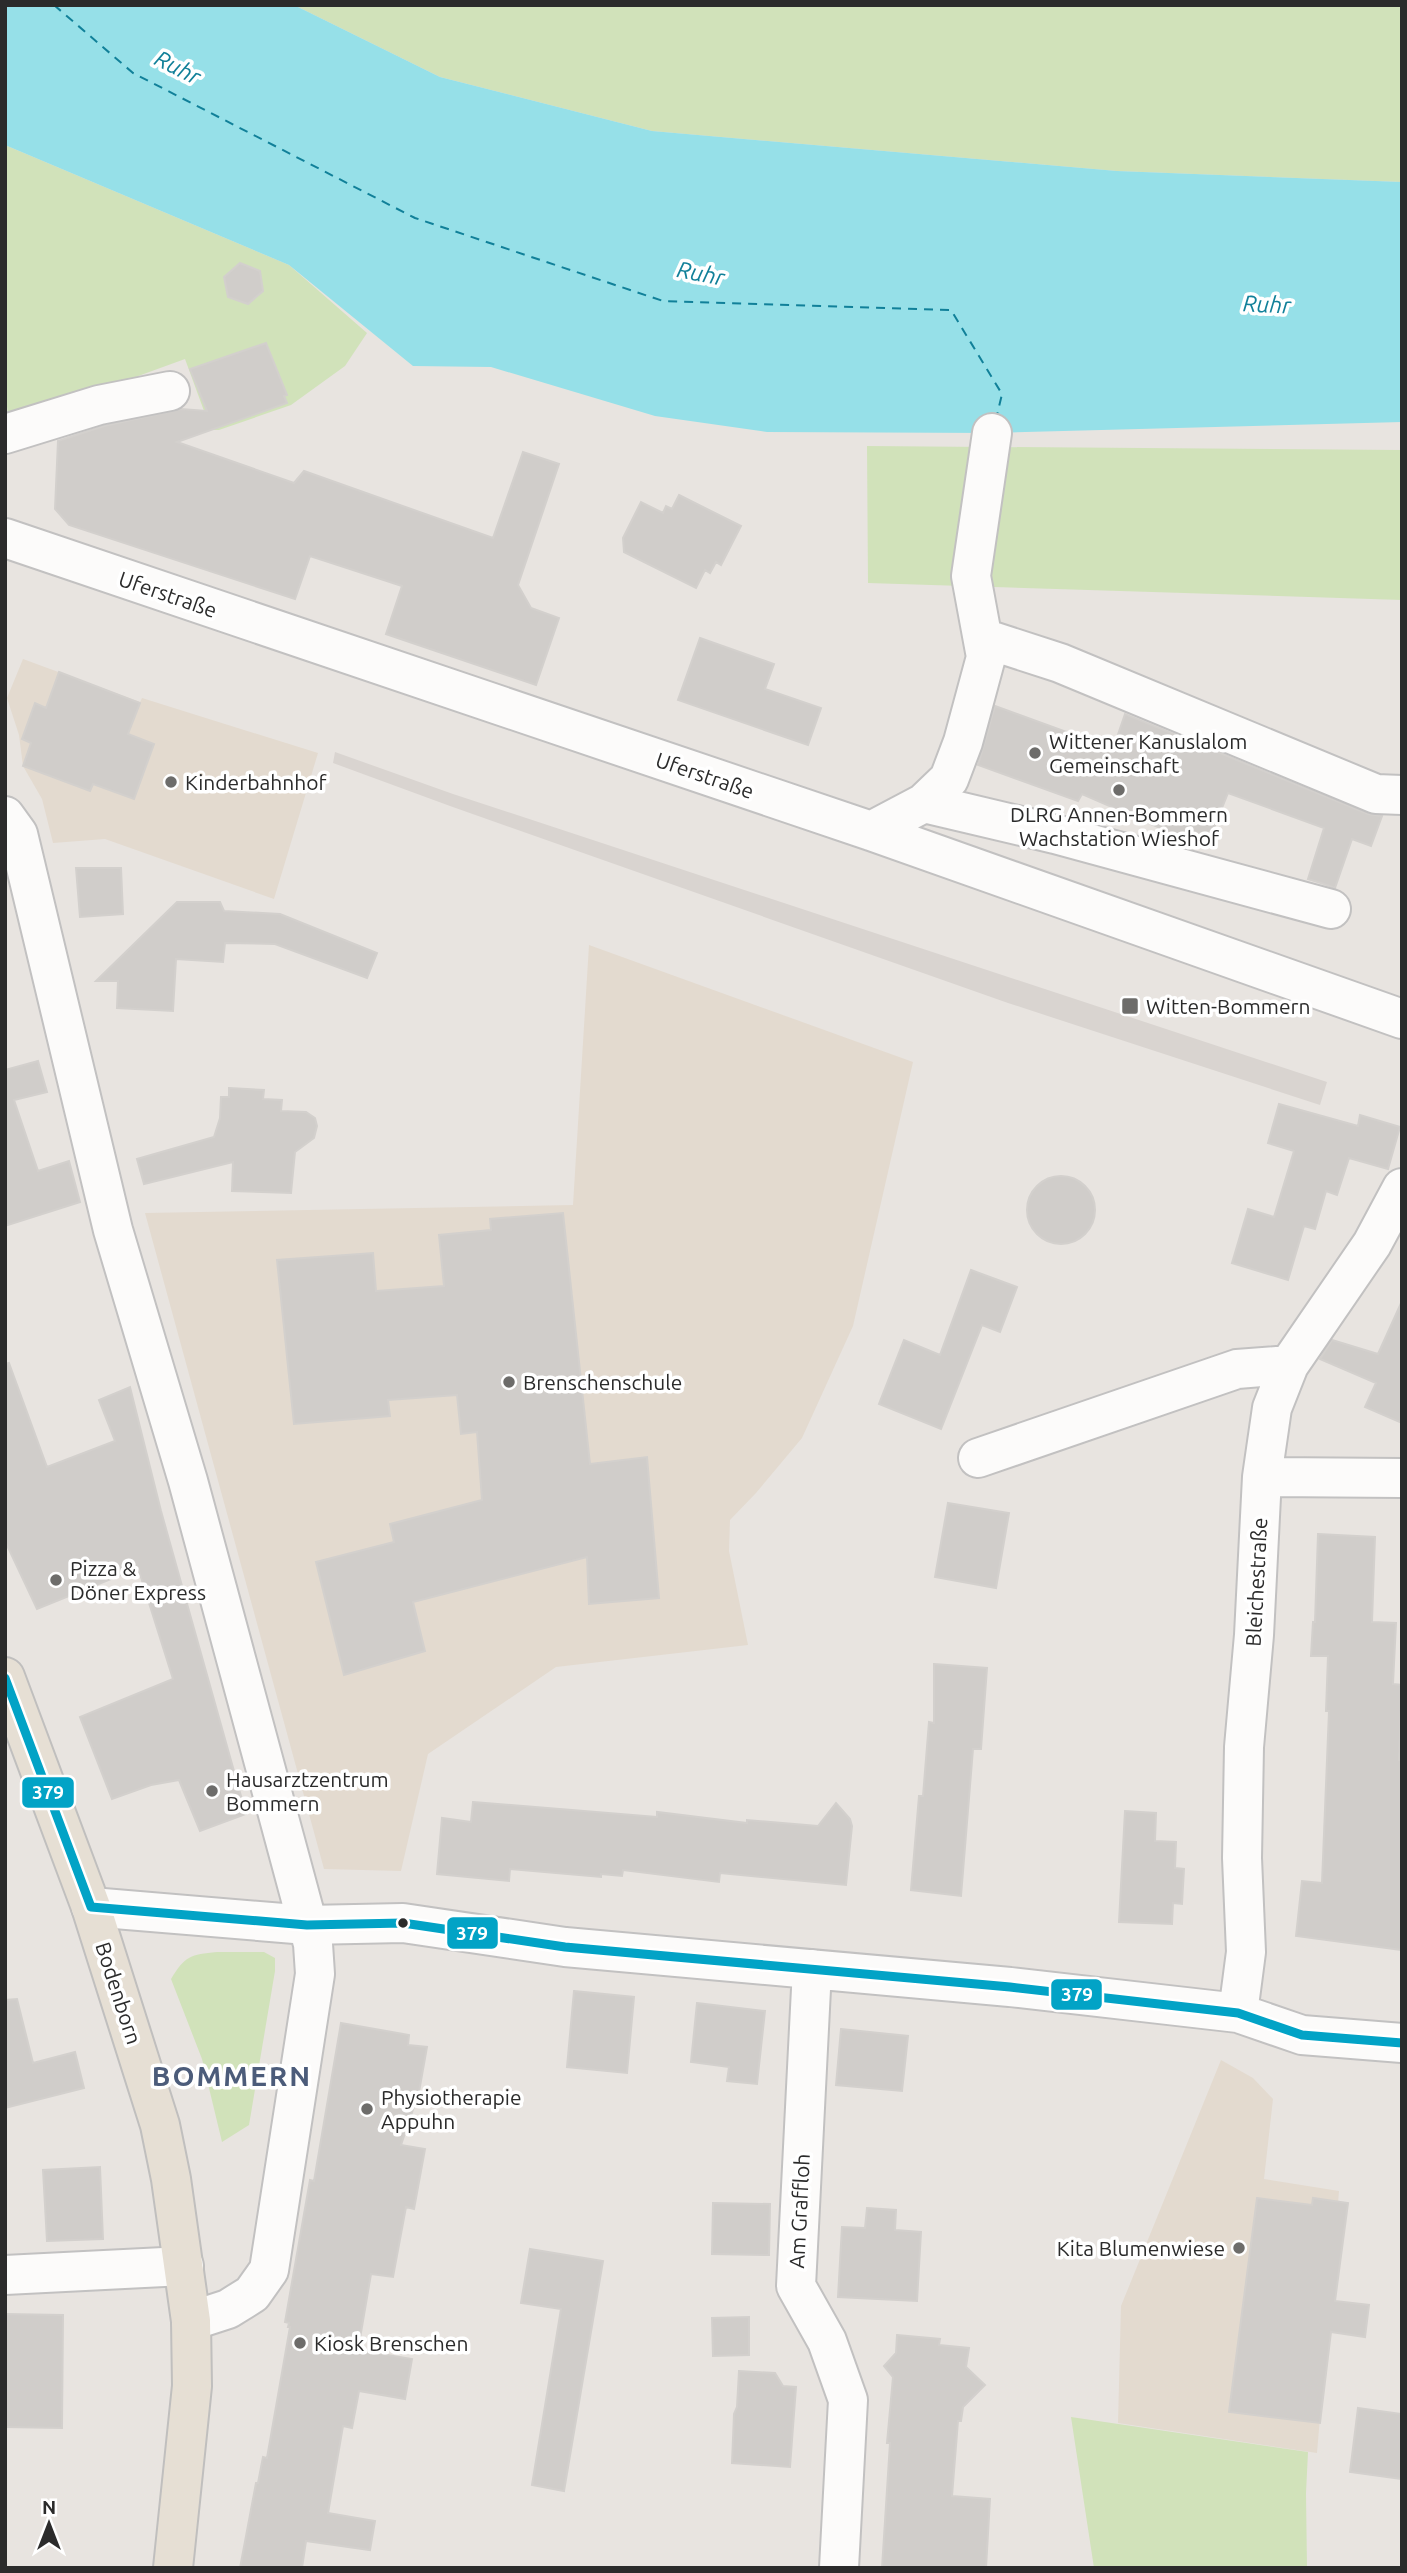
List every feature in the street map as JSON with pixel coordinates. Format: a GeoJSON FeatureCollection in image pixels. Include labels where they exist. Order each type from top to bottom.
{"type":"FeatureCollection","features":[{"type":"Feature","properties":{"kind":"main road","name":"Bodenborn"},"geometry":{"type":"LineString","coordinates":[[5,1677],[91,1907],[160,2125],[176,2209],[191,2321],[192,2386],[173,2568]]}},
{"type":"Feature","properties":{"kind":"street"},"geometry":{"type":"LineString","coordinates":[[5,434],[99,405],[170,391]]}},
{"type":"Feature","properties":{"kind":"street"},"geometry":{"type":"LineString","coordinates":[[871,831],[924,803],[949,779],[963,742],[986,657],[971,576],[992,433]]}},
{"type":"Feature","properties":{"kind":"street","name":"Uferstraße"},"geometry":{"type":"LineString","coordinates":[[5,538],[871,831],[1402,1020]]}},
{"type":"Feature","properties":{"kind":"street"},"geometry":{"type":"LineString","coordinates":[[983,638],[1060,663],[1376,794],[1402,795]]}},
{"type":"Feature","properties":{"kind":"street"},"geometry":{"type":"LineString","coordinates":[[924,803],[1055,834],[1331,909]]}},
{"type":"Feature","properties":{"kind":"street"},"geometry":{"type":"LineString","coordinates":[[5,816],[18,834],[113,1230],[188,1481],[313,1944],[315,1974],[270,2270],[252,2294],[228,2309],[191,2321]]}},
{"type":"Feature","properties":{"kind":"street","name":"Bleichestraße"},"geometry":{"type":"LineString","coordinates":[[1238,2013],[1245,1952],[1242,1858],[1244,1747],[1254,1635],[1262,1476],[1272,1408],[1290,1365],[1372,1244],[1402,1188]]}},
{"type":"Feature","properties":{"kind":"street"},"geometry":{"type":"LineString","coordinates":[[978,1458],[1237,1369],[1290,1365]]}},
{"type":"Feature","properties":{"kind":"street"},"geometry":{"type":"LineString","coordinates":[[1262,1476],[1402,1478]]}},
{"type":"Feature","properties":{"kind":"street"},"geometry":{"type":"LineString","coordinates":[[91,1907],[307,1925],[403,1923],[565,1947],[1010,1987],[1238,2013],[1302,2035],[1402,2043]]}},
{"type":"Feature","properties":{"kind":"street","name":"Am Graffloh"},"geometry":{"type":"LineString","coordinates":[[812,1969],[796,2286],[827,2341],[848,2400],[839,2568]]}},
{"type":"Feature","properties":{"kind":"street"},"geometry":{"type":"LineString","coordinates":[[5,2275],[184,2266]]}},
{"type":"Feature","properties":{"kind":"shaded area","name":"Kinderbahnhof"},"geometry":{"type":"Polygon","coordinates":[[[23,659],[140,702],[142,698],[318,753],[274,899],[105,839],[53,843],[42,799],[23,766],[19,735],[7,698],[23,659]]]}},
{"type":"Feature","properties":{"kind":"shaded area","name":"Witten-Bommern"},"geometry":{"type":"Polygon","coordinates":[[[335,752],[453,794],[1327,1082],[1320,1105],[1008,1003],[450,806],[333,763],[335,752]]]}},
{"type":"Feature","properties":{"kind":"shaded area","name":"Brenschenschule"},"geometry":{"type":"Polygon","coordinates":[[[589,945],[913,1062],[853,1326],[802,1438],[730,1520],[729,1551],[748,1645],[556,1667],[428,1754],[401,1871],[324,1869],[145,1213],[573,1205],[589,945]]]}},
{"type":"Feature","properties":{"kind":"shaded area","name":"Kita Blumenwiese"},"geometry":{"type":"Polygon","coordinates":[[[1221,2060],[1253,2078],[1273,2099],[1264,2179],[1339,2191],[1317,2453],[1118,2423],[1121,2306],[1221,2060]]]}},
{"type":"Feature","properties":{"kind":"green space"},"geometry":{"type":"Polygon","coordinates":[[[294,5],[1402,5],[1402,182],[1117,171],[652,131],[440,77],[294,5]]]}},
{"type":"Feature","properties":{"kind":"green space"},"geometry":{"type":"Polygon","coordinates":[[[5,145],[289,265],[367,333],[345,366],[291,405],[219,430],[211,430],[185,359],[9,423],[5,390],[5,145]]]}},
{"type":"Feature","properties":{"kind":"green space"},"geometry":{"type":"Polygon","coordinates":[[[867,446],[1402,450],[1402,600],[868,583],[867,446]]]}},
{"type":"Feature","properties":{"kind":"green space"},"geometry":{"type":"Polygon","coordinates":[[[217,1952],[264,1952],[275,1958],[249,2125],[222,2142],[202,2059],[171,1979],[190,1958],[217,1952]]]}},
{"type":"Feature","properties":{"kind":"green space"},"geometry":{"type":"Polygon","coordinates":[[[1071,2417],[1308,2452],[1307,2568],[1094,2568],[1071,2417]]]}},
{"type":"Feature","properties":{"kind":"water","name":"Ruhr"},"geometry":{"type":"Polygon","coordinates":[[[5,5],[294,5],[440,77],[652,131],[1117,171],[1402,182],[1402,422],[992,433],[767,432],[655,416],[491,367],[413,366],[289,265],[5,145],[5,5]]]}},
{"type":"Feature","properties":{"kind":"building"},"geometry":{"type":"Polygon","coordinates":[[[240,263],[260,271],[263,291],[248,304],[228,297],[224,277],[240,263]]]}},
{"type":"Feature","properties":{"kind":"building"},"geometry":{"type":"Polygon","coordinates":[[[266,343],[287,395],[284,396],[287,403],[177,442],[294,483],[304,471],[493,538],[523,452],[559,464],[518,585],[531,608],[559,618],[536,685],[386,634],[402,586],[310,556],[295,599],[69,525],[55,509],[58,441],[104,426],[181,409],[207,411],[190,369],[266,343]]]}},
{"type":"Feature","properties":{"kind":"building"},"geometry":{"type":"Polygon","coordinates":[[[679,495],[741,526],[721,565],[716,562],[710,573],[705,570],[696,588],[624,552],[623,538],[641,502],[663,513],[666,506],[672,509],[679,495]]]}},
{"type":"Feature","properties":{"kind":"building"},"geometry":{"type":"Polygon","coordinates":[[[700,638],[774,664],[765,689],[821,708],[808,745],[678,700],[700,638]]]}},
{"type":"Feature","properties":{"kind":"building"},"geometry":{"type":"Polygon","coordinates":[[[59,672],[140,703],[128,734],[154,744],[134,799],[93,784],[90,791],[23,766],[31,743],[22,739],[35,703],[46,708],[59,672]]]}},
{"type":"Feature","properties":{"kind":"building"},"geometry":{"type":"Polygon","coordinates":[[[995,706],[1113,749],[1125,714],[1368,814],[1382,816],[1371,846],[1352,839],[1335,888],[1308,879],[1324,828],[1228,793],[1206,848],[1082,794],[1078,801],[978,765],[995,706]]]}},
{"type":"Feature","properties":{"kind":"building"},"geometry":{"type":"Polygon","coordinates":[[[76,868],[121,868],[123,914],[80,917],[76,868]]]}},
{"type":"Feature","properties":{"kind":"building"},"geometry":{"type":"Polygon","coordinates":[[[177,902],[220,902],[224,911],[280,914],[377,953],[367,978],[275,944],[225,943],[223,962],[176,959],[173,1011],[117,1008],[118,981],[96,981],[177,902]]]}},
{"type":"Feature","properties":{"kind":"building"},"geometry":{"type":"Polygon","coordinates":[[[38,1061],[47,1092],[14,1100],[38,1171],[69,1161],[80,1202],[5,1226],[5,1070],[38,1061]]]}},
{"type":"Feature","properties":{"kind":"building"},"geometry":{"type":"Polygon","coordinates":[[[229,1088],[264,1090],[263,1099],[282,1100],[281,1111],[306,1112],[315,1118],[317,1126],[314,1138],[295,1152],[291,1193],[232,1191],[233,1162],[144,1184],[137,1159],[214,1137],[220,1118],[221,1097],[229,1097],[229,1088]]]}},
{"type":"Feature","properties":{"kind":"building"},"geometry":{"type":"Polygon","coordinates":[[[1279,1104],[1358,1126],[1360,1115],[1400,1127],[1388,1169],[1349,1158],[1337,1195],[1326,1191],[1315,1229],[1304,1226],[1288,1280],[1232,1263],[1248,1209],[1274,1217],[1294,1151],[1268,1143],[1279,1104]]]}},
{"type":"Feature","properties":{"kind":"building"},"geometry":{"type":"Polygon","coordinates":[[[1061,1176],[1074,1179],[1085,1186],[1092,1197],[1095,1210],[1092,1223],[1085,1234],[1074,1241],[1061,1244],[1048,1241],[1037,1234],[1030,1223],[1027,1210],[1030,1197],[1037,1186],[1048,1179],[1061,1176]]]}},
{"type":"Feature","properties":{"kind":"building"},"geometry":{"type":"Polygon","coordinates":[[[563,1213],[590,1464],[647,1457],[659,1598],[589,1604],[587,1557],[413,1602],[425,1651],[344,1675],[316,1562],[394,1542],[390,1524],[482,1500],[477,1432],[461,1434],[457,1395],[388,1400],[390,1416],[294,1424],[277,1260],[373,1253],[376,1291],[444,1286],[439,1235],[491,1230],[490,1219],[563,1213]]]}},
{"type":"Feature","properties":{"kind":"building"},"geometry":{"type":"Polygon","coordinates":[[[971,1270],[1017,1287],[1000,1332],[982,1325],[941,1429],[879,1404],[904,1340],[940,1355],[971,1270]]]}},
{"type":"Feature","properties":{"kind":"building"},"geometry":{"type":"Polygon","coordinates":[[[1402,1301],[1402,1423],[1365,1407],[1376,1383],[1320,1359],[1332,1340],[1378,1354],[1402,1301]]]}},
{"type":"Feature","properties":{"kind":"building"},"geometry":{"type":"Polygon","coordinates":[[[9,1363],[47,1467],[115,1441],[99,1400],[130,1387],[161,1511],[246,1814],[200,1831],[179,1780],[151,1785],[112,1799],[80,1717],[173,1679],[138,1568],[37,1609],[5,1541],[5,1364],[9,1363]]]}},
{"type":"Feature","properties":{"kind":"building"},"geometry":{"type":"Polygon","coordinates":[[[948,1503],[1009,1513],[996,1588],[935,1577],[948,1503]]]}},
{"type":"Feature","properties":{"kind":"building"},"geometry":{"type":"Polygon","coordinates":[[[1318,1534],[1375,1537],[1372,1622],[1396,1623],[1393,1684],[1402,1685],[1399,1760],[1402,1760],[1402,1950],[1296,1936],[1302,1881],[1322,1883],[1329,1711],[1326,1711],[1328,1656],[1311,1656],[1318,1534]]]}},
{"type":"Feature","properties":{"kind":"building"},"geometry":{"type":"Polygon","coordinates":[[[934,1664],[987,1668],[981,1749],[973,1749],[961,1896],[911,1890],[929,1722],[934,1723],[934,1664]]]}},
{"type":"Feature","properties":{"kind":"building"},"geometry":{"type":"Polygon","coordinates":[[[473,1802],[657,1817],[657,1812],[747,1823],[747,1820],[818,1826],[836,1803],[850,1819],[852,1826],[846,1885],[720,1873],[719,1882],[623,1870],[622,1876],[601,1874],[601,1877],[510,1869],[509,1881],[437,1874],[442,1818],[471,1822],[473,1802]]]}},
{"type":"Feature","properties":{"kind":"building"},"geometry":{"type":"Polygon","coordinates":[[[1125,1811],[1156,1813],[1155,1841],[1176,1842],[1175,1868],[1184,1869],[1182,1904],[1173,1903],[1172,1924],[1119,1922],[1125,1811]]]}},
{"type":"Feature","properties":{"kind":"building"},"geometry":{"type":"Polygon","coordinates":[[[574,1991],[634,1997],[627,2073],[567,2067],[574,1991]]]}},
{"type":"Feature","properties":{"kind":"building"},"geometry":{"type":"Polygon","coordinates":[[[17,1999],[33,2063],[75,2052],[84,2088],[5,2108],[5,2000],[17,1999]]]}},
{"type":"Feature","properties":{"kind":"building"},"geometry":{"type":"Polygon","coordinates":[[[697,2003],[765,2011],[757,2084],[727,2081],[729,2067],[691,2062],[697,2003]]]}},
{"type":"Feature","properties":{"kind":"building"},"geometry":{"type":"Polygon","coordinates":[[[341,2023],[409,2035],[408,2045],[427,2047],[419,2092],[401,2145],[425,2149],[414,2209],[406,2207],[393,2277],[371,2274],[358,2350],[412,2359],[405,2399],[359,2391],[352,2428],[343,2426],[328,2513],[375,2521],[370,2550],[306,2541],[302,2568],[240,2568],[256,2483],[263,2457],[267,2458],[290,2327],[289,2323],[285,2322],[310,2180],[314,2181],[341,2023]]]}},
{"type":"Feature","properties":{"kind":"building"},"geometry":{"type":"Polygon","coordinates":[[[841,2029],[908,2036],[902,2091],[836,2085],[841,2029]]]}},
{"type":"Feature","properties":{"kind":"building"},"geometry":{"type":"Polygon","coordinates":[[[100,2167],[103,2239],[47,2241],[43,2170],[100,2167]]]}},
{"type":"Feature","properties":{"kind":"building"},"geometry":{"type":"Polygon","coordinates":[[[1257,2198],[1312,2205],[1313,2198],[1348,2203],[1335,2301],[1369,2305],[1365,2337],[1331,2332],[1320,2423],[1229,2412],[1257,2198]]]}},
{"type":"Feature","properties":{"kind":"building"},"geometry":{"type":"Polygon","coordinates":[[[713,2203],[770,2204],[769,2255],[712,2254],[713,2203]]]}},
{"type":"Feature","properties":{"kind":"building"},"geometry":{"type":"Polygon","coordinates":[[[867,2208],[896,2210],[895,2230],[921,2232],[917,2301],[838,2297],[842,2227],[865,2228],[867,2208]]]}},
{"type":"Feature","properties":{"kind":"building"},"geometry":{"type":"Polygon","coordinates":[[[530,2249],[603,2261],[564,2491],[532,2485],[561,2309],[521,2303],[530,2249]]]}},
{"type":"Feature","properties":{"kind":"building"},"geometry":{"type":"Polygon","coordinates":[[[5,2314],[63,2315],[62,2428],[5,2427],[5,2314]]]}},
{"type":"Feature","properties":{"kind":"building"},"geometry":{"type":"Polygon","coordinates":[[[749,2317],[749,2355],[713,2356],[712,2318],[749,2317]]]}},
{"type":"Feature","properties":{"kind":"building"},"geometry":{"type":"Polygon","coordinates":[[[897,2335],[940,2339],[939,2345],[969,2348],[966,2367],[985,2385],[963,2407],[961,2421],[958,2421],[952,2496],[990,2499],[986,2568],[882,2568],[890,2443],[887,2443],[893,2377],[884,2366],[896,2353],[897,2335]]]}},
{"type":"Feature","properties":{"kind":"building"},"geometry":{"type":"Polygon","coordinates":[[[739,2371],[775,2373],[783,2386],[796,2387],[790,2467],[732,2463],[739,2371]]]}},
{"type":"Feature","properties":{"kind":"building"},"geometry":{"type":"Polygon","coordinates":[[[1358,2408],[1402,2414],[1402,2479],[1350,2472],[1358,2408]]]}},
{"type":"Feature","properties":{"kind":"ferry route"},"geometry":{"type":"LineString","coordinates":[[54,5],[133,73],[415,218],[663,301],[951,310],[1002,394],[997,415]]}},
{"type":"Feature","properties":{"kind":"transit line","name":"379"},"geometry":{"type":"LineString","coordinates":[[5,1678],[91,1907]]}},
{"type":"Feature","properties":{"kind":"transit line","name":"379"},"geometry":{"type":"LineString","coordinates":[[91,1907],[307,1925],[403,1923],[565,1947],[1010,1987],[1238,2013],[1302,2035],[1402,2043]]}},
{"type":"Feature","properties":{"kind":"place","name":"Wittener Kanuslalom Gemeinschaft"},"geometry":{"type":"Point","coordinates":[1035,753]}},
{"type":"Feature","properties":{"kind":"place","name":"Kinderbahnhof"},"geometry":{"type":"Point","coordinates":[171,782]}},
{"type":"Feature","properties":{"kind":"place","name":"DLRG Annen-Bommern Wachstation Wieshof"},"geometry":{"type":"Point","coordinates":[1119,790]}},
{"type":"Feature","properties":{"kind":"place","name":"Witten-Bommern"},"geometry":{"type":"Point","coordinates":[1130,1006]}},
{"type":"Feature","properties":{"kind":"place","name":"Brenschenschule"},"geometry":{"type":"Point","coordinates":[509,1382]}},
{"type":"Feature","properties":{"kind":"place","name":"Pizza & Döner Express"},"geometry":{"type":"Point","coordinates":[56,1580]}},
{"type":"Feature","properties":{"kind":"place","name":"Hausarztzentrum Bommern"},"geometry":{"type":"Point","coordinates":[212,1791]}},
{"type":"Feature","properties":{"kind":"place","name":"Physiotherapie Appuhn"},"geometry":{"type":"Point","coordinates":[367,2109]}},
{"type":"Feature","properties":{"kind":"place","name":"Kita Blumenwiese"},"geometry":{"type":"Point","coordinates":[1239,2248]}},
{"type":"Feature","properties":{"kind":"place","name":"Kiosk Brenschen"},"geometry":{"type":"Point","coordinates":[300,2343]}},
{"type":"Feature","properties":{"kind":"district","name":"BOMMERN"},"geometry":{"type":"Point","coordinates":[232,2075]}}]}
